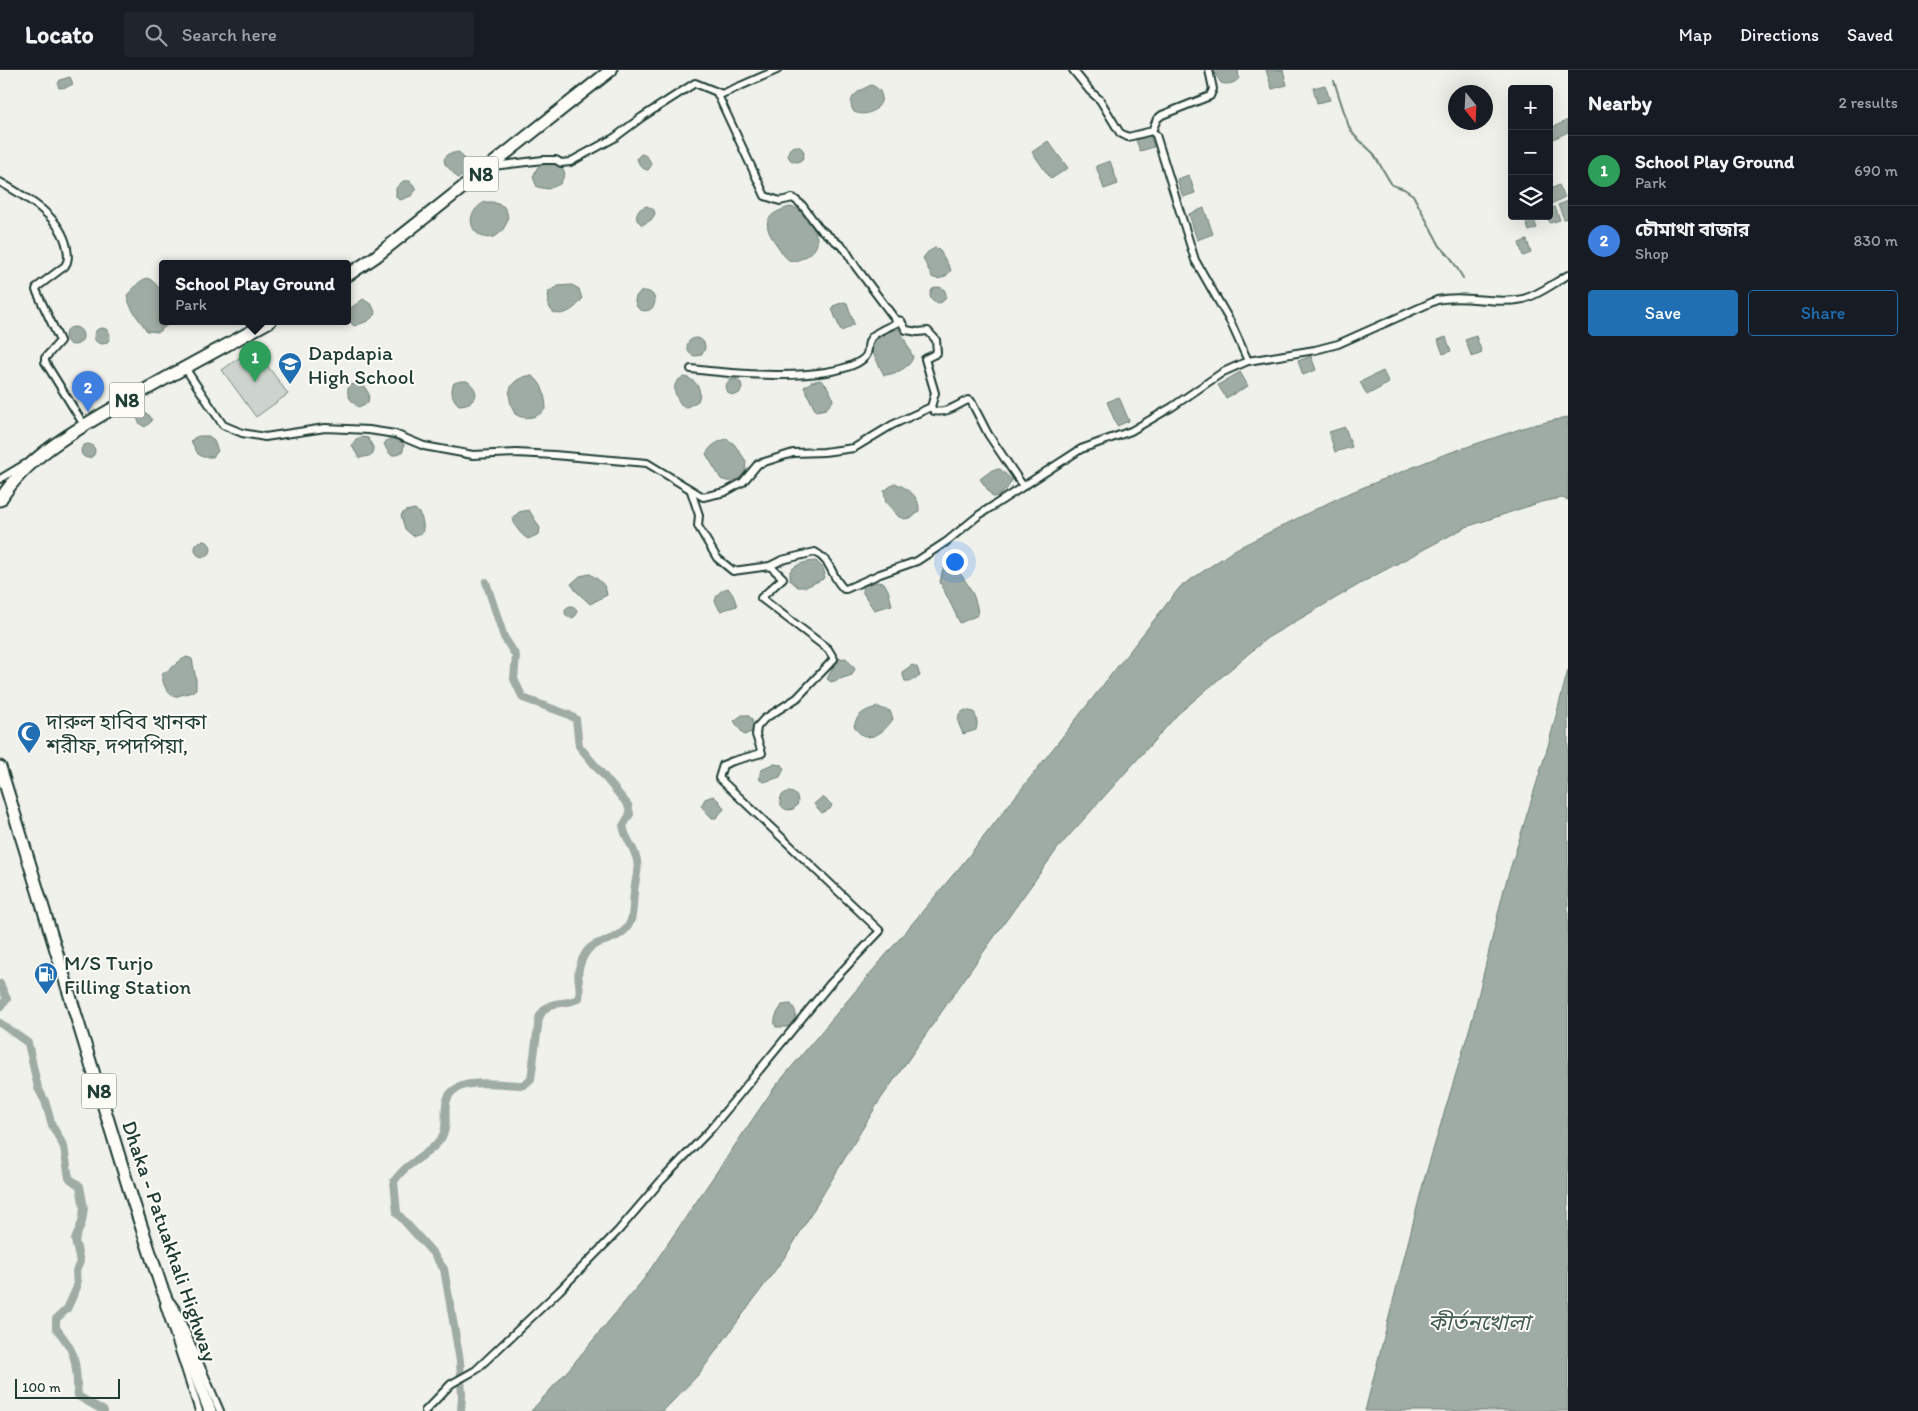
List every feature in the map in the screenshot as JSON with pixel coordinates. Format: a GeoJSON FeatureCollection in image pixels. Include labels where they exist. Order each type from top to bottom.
{"type":"FeatureCollection","features":[{"type":"Feature","properties":{"kind":"highway","name":"N8"},"geometry":{"type":"LineString","coordinates":[[351,272],[375,257],[611,70]]}},
{"type":"Feature","properties":{"kind":"highway","name":"N8"},"geometry":{"type":"LineString","coordinates":[[0,500],[7,489],[39,456],[84,425],[263,325]]}},
{"type":"Feature","properties":{"kind":"highway","name":"Dhaka - Patuakhali Highway"},"geometry":{"type":"LineString","coordinates":[[0,767],[130,1192],[161,1286],[210,1411]]}},
{"type":"Feature","properties":{"kind":"street"},"geometry":{"type":"LineString","coordinates":[[492,166],[543,160],[556,160],[561,163],[570,162],[614,138],[642,116],[695,83],[722,94],[777,70]]}},
{"type":"Feature","properties":{"kind":"street"},"geometry":{"type":"LineString","coordinates":[[1073,70],[1100,100],[1120,133],[1128,137],[1152,131]]}},
{"type":"Feature","properties":{"kind":"street"},"geometry":{"type":"LineString","coordinates":[[1152,131],[1157,119],[1162,115],[1210,96],[1213,89],[1210,70]]}},
{"type":"Feature","properties":{"kind":"street"},"geometry":{"type":"LineString","coordinates":[[185,368],[223,425],[242,433],[265,438],[325,428],[369,430],[395,434],[424,446],[473,455],[516,453],[647,463],[703,497],[725,492],[743,482],[758,464],[793,453],[824,452],[854,448],[892,426],[931,407],[935,393],[925,359],[937,353],[936,340],[928,331],[906,330],[901,321],[895,319],[856,267],[845,249],[819,228],[802,205],[793,198],[780,201],[765,196],[717,93]]}},
{"type":"Feature","properties":{"kind":"street"},"geometry":{"type":"LineString","coordinates":[[1152,131],[1156,135],[1195,260],[1231,323],[1248,360]]}},
{"type":"Feature","properties":{"kind":"street"},"geometry":{"type":"LineString","coordinates":[[0,182],[37,206],[58,224],[66,245],[68,262],[37,287],[36,290],[60,341],[45,358],[46,362],[84,425]]}},
{"type":"Feature","properties":{"kind":"street"},"geometry":{"type":"LineString","coordinates":[[692,491],[699,515],[698,526],[717,558],[733,571],[770,566],[782,560],[815,552],[824,557],[831,566],[838,583],[846,589],[917,560],[946,542],[979,515],[1081,449],[1131,431],[1172,407],[1223,372],[1248,360],[1315,350],[1338,344],[1436,300],[1448,298],[1524,299],[1538,294],[1568,275]]}},
{"type":"Feature","properties":{"kind":"street"},"geometry":{"type":"LineString","coordinates":[[691,369],[776,374],[833,372],[857,363],[865,357],[869,352],[868,345],[872,337],[901,321]]}},
{"type":"Feature","properties":{"kind":"street"},"geometry":{"type":"LineString","coordinates":[[931,407],[934,411],[939,412],[968,400],[971,401],[988,434],[1023,486]]}},
{"type":"Feature","properties":{"kind":"street"},"geometry":{"type":"LineString","coordinates":[[0,479],[39,456]]}},
{"type":"Feature","properties":{"kind":"street"},"geometry":{"type":"LineString","coordinates":[[425,1411],[451,1384],[476,1370],[559,1291],[618,1231],[660,1182],[710,1130],[830,984],[880,931],[718,778],[723,765],[762,753],[756,735],[757,727],[764,720],[797,698],[834,658],[828,649],[761,598],[783,578],[770,566]]}},
{"type":"Feature","properties":{"kind":"street"},"geometry":{"type":"LineString","coordinates":[[161,1286],[165,1313],[199,1411]]}},
{"type":"Feature","properties":{"kind":"street"},"geometry":{"type":"LineString","coordinates":[[161,1286],[176,1309],[220,1411]]}},
{"type":"Feature","properties":{"kind":"shaded area"},"geometry":{"type":"Polygon","coordinates":[[[254,347],[288,394],[256,417],[222,370],[254,347]]]}},
{"type":"Feature","properties":{"kind":"water"},"geometry":{"type":"Polygon","coordinates":[[[1213,70],[1238,70],[1239,78],[1231,84],[1221,83],[1213,70]]]}},
{"type":"Feature","properties":{"kind":"water"},"geometry":{"type":"Polygon","coordinates":[[[1266,70],[1283,70],[1287,85],[1272,89],[1266,70]]]}},
{"type":"Feature","properties":{"kind":"water"},"geometry":{"type":"Polygon","coordinates":[[[70,77],[73,84],[59,88],[60,80],[70,77]]]}},
{"type":"Feature","properties":{"kind":"water"},"geometry":{"type":"Polygon","coordinates":[[[871,85],[878,89],[881,94],[882,99],[879,105],[869,113],[854,112],[851,103],[852,99],[858,92],[871,85]]]}},
{"type":"Feature","properties":{"kind":"water"},"geometry":{"type":"Polygon","coordinates":[[[1325,85],[1330,100],[1317,103],[1313,88],[1325,85]]]}},
{"type":"Feature","properties":{"kind":"water"},"geometry":{"type":"Polygon","coordinates":[[[1568,120],[1568,132],[1553,139],[1553,127],[1568,120]]]}},
{"type":"Feature","properties":{"kind":"water"},"geometry":{"type":"Polygon","coordinates":[[[1150,135],[1154,147],[1140,151],[1136,140],[1150,135]]]}},
{"type":"Feature","properties":{"kind":"water"},"geometry":{"type":"Polygon","coordinates":[[[1048,141],[1068,168],[1051,179],[1032,152],[1048,141]]]}},
{"type":"Feature","properties":{"kind":"water"},"geometry":{"type":"Polygon","coordinates":[[[796,146],[802,148],[804,154],[802,160],[796,162],[790,160],[788,154],[790,148],[796,146]]]}},
{"type":"Feature","properties":{"kind":"water"},"geometry":{"type":"Polygon","coordinates":[[[459,152],[470,169],[466,175],[458,178],[445,164],[444,159],[448,154],[459,152]]]}},
{"type":"Feature","properties":{"kind":"water"},"geometry":{"type":"Polygon","coordinates":[[[641,154],[647,157],[650,162],[651,166],[648,170],[642,168],[638,162],[637,158],[641,154]]]}},
{"type":"Feature","properties":{"kind":"water"},"geometry":{"type":"Polygon","coordinates":[[[547,161],[559,164],[565,174],[560,184],[548,189],[537,187],[533,177],[537,168],[547,161]]]}},
{"type":"Feature","properties":{"kind":"water"},"geometry":{"type":"Polygon","coordinates":[[[1110,161],[1118,184],[1104,189],[1096,166],[1110,161]]]}},
{"type":"Feature","properties":{"kind":"water"},"geometry":{"type":"Polygon","coordinates":[[[1189,175],[1195,193],[1183,197],[1177,179],[1189,175]]]}},
{"type":"Feature","properties":{"kind":"water"},"geometry":{"type":"Polygon","coordinates":[[[403,181],[410,181],[417,189],[411,196],[400,200],[396,197],[396,188],[403,181]]]}},
{"type":"Feature","properties":{"kind":"water"},"geometry":{"type":"Polygon","coordinates":[[[1559,185],[1565,197],[1553,203],[1553,188],[1559,185]]]}},
{"type":"Feature","properties":{"kind":"water"},"geometry":{"type":"Polygon","coordinates":[[[1568,201],[1568,218],[1564,219],[1558,205],[1568,201]]]}},
{"type":"Feature","properties":{"kind":"water"},"geometry":{"type":"Polygon","coordinates":[[[485,202],[493,202],[503,206],[508,215],[506,224],[499,234],[491,238],[477,233],[472,226],[471,218],[475,210],[485,202]]]}},
{"type":"Feature","properties":{"kind":"water"},"geometry":{"type":"Polygon","coordinates":[[[647,206],[654,210],[655,214],[651,220],[642,225],[637,220],[637,213],[640,209],[647,206]]]}},
{"type":"Feature","properties":{"kind":"water"},"geometry":{"type":"Polygon","coordinates":[[[790,207],[799,209],[813,228],[817,241],[816,247],[811,253],[794,261],[789,260],[784,255],[772,238],[767,226],[768,221],[775,213],[790,207]]]}},
{"type":"Feature","properties":{"kind":"water"},"geometry":{"type":"Polygon","coordinates":[[[1555,207],[1560,220],[1550,223],[1549,220],[1553,220],[1553,208],[1555,207]]]}},
{"type":"Feature","properties":{"kind":"water"},"geometry":{"type":"Polygon","coordinates":[[[1204,208],[1213,234],[1197,240],[1189,214],[1204,208]]]}},
{"type":"Feature","properties":{"kind":"water"},"geometry":{"type":"Polygon","coordinates":[[[1525,220],[1534,220],[1537,228],[1529,231],[1525,220]]]}},
{"type":"Feature","properties":{"kind":"water"},"geometry":{"type":"Polygon","coordinates":[[[1527,240],[1531,253],[1523,256],[1519,243],[1527,240]]]}},
{"type":"Feature","properties":{"kind":"water"},"geometry":{"type":"Polygon","coordinates":[[[935,248],[939,249],[951,270],[940,278],[932,277],[923,258],[935,248]]]}},
{"type":"Feature","properties":{"kind":"water"},"geometry":{"type":"Polygon","coordinates":[[[148,278],[154,282],[159,289],[159,325],[168,325],[158,332],[147,331],[132,310],[128,300],[127,295],[148,278]]]}},
{"type":"Feature","properties":{"kind":"water"},"geometry":{"type":"Polygon","coordinates":[[[572,285],[579,289],[582,299],[571,310],[558,314],[553,312],[548,301],[549,291],[558,286],[572,285]]]}},
{"type":"Feature","properties":{"kind":"water"},"geometry":{"type":"Polygon","coordinates":[[[935,287],[941,287],[946,292],[944,301],[935,303],[930,298],[930,292],[935,287]]]}},
{"type":"Feature","properties":{"kind":"water"},"geometry":{"type":"Polygon","coordinates":[[[641,291],[649,291],[655,297],[655,305],[649,311],[641,311],[635,305],[635,297],[641,291]]]}},
{"type":"Feature","properties":{"kind":"water"},"geometry":{"type":"Polygon","coordinates":[[[363,299],[372,305],[376,314],[368,321],[354,326],[351,323],[351,308],[363,299]]]}},
{"type":"Feature","properties":{"kind":"water"},"geometry":{"type":"Polygon","coordinates":[[[844,302],[847,303],[854,324],[841,331],[832,309],[833,306],[844,302]]]}},
{"type":"Feature","properties":{"kind":"water"},"geometry":{"type":"Polygon","coordinates":[[[74,327],[80,330],[83,336],[80,342],[74,345],[68,342],[65,336],[68,330],[74,327]]]}},
{"type":"Feature","properties":{"kind":"water"},"geometry":{"type":"Polygon","coordinates":[[[102,328],[108,330],[110,336],[108,342],[102,344],[96,342],[94,336],[96,330],[102,328]]]}},
{"type":"Feature","properties":{"kind":"water"},"geometry":{"type":"Polygon","coordinates":[[[893,329],[899,329],[913,357],[912,361],[901,370],[884,375],[870,347],[873,339],[893,329]]]}},
{"type":"Feature","properties":{"kind":"water"},"geometry":{"type":"Polygon","coordinates":[[[1476,336],[1482,353],[1472,357],[1465,340],[1476,336]]]}},
{"type":"Feature","properties":{"kind":"water"},"geometry":{"type":"Polygon","coordinates":[[[1446,337],[1451,351],[1443,354],[1438,340],[1446,337]]]}},
{"type":"Feature","properties":{"kind":"water"},"geometry":{"type":"Polygon","coordinates":[[[692,338],[700,338],[705,343],[703,354],[692,356],[687,351],[687,343],[692,338]]]}},
{"type":"Feature","properties":{"kind":"water"},"geometry":{"type":"Polygon","coordinates":[[[1311,356],[1316,370],[1303,375],[1298,361],[1311,356]]]}},
{"type":"Feature","properties":{"kind":"water"},"geometry":{"type":"Polygon","coordinates":[[[1383,371],[1389,383],[1367,395],[1360,382],[1383,371]]]}},
{"type":"Feature","properties":{"kind":"water"},"geometry":{"type":"Polygon","coordinates":[[[1240,372],[1248,386],[1226,398],[1218,385],[1240,372]]]}},
{"type":"Feature","properties":{"kind":"water"},"geometry":{"type":"Polygon","coordinates":[[[527,376],[532,376],[541,386],[546,408],[540,414],[528,418],[515,414],[509,396],[511,386],[527,376]]]}},
{"type":"Feature","properties":{"kind":"water"},"geometry":{"type":"Polygon","coordinates":[[[685,377],[695,383],[700,393],[698,401],[683,407],[675,394],[675,385],[680,379],[685,377]]]}},
{"type":"Feature","properties":{"kind":"water"},"geometry":{"type":"Polygon","coordinates":[[[734,379],[742,387],[734,395],[726,387],[734,379]]]}},
{"type":"Feature","properties":{"kind":"water"},"geometry":{"type":"Polygon","coordinates":[[[820,380],[829,389],[833,401],[826,409],[816,411],[804,387],[811,382],[820,380]]]}},
{"type":"Feature","properties":{"kind":"water"},"geometry":{"type":"Polygon","coordinates":[[[467,381],[472,385],[476,393],[473,400],[459,405],[453,398],[452,389],[454,383],[467,381]]]}},
{"type":"Feature","properties":{"kind":"water"},"geometry":{"type":"Polygon","coordinates":[[[351,384],[364,386],[369,394],[368,403],[358,407],[353,402],[348,394],[351,384]]]}},
{"type":"Feature","properties":{"kind":"water"},"geometry":{"type":"Polygon","coordinates":[[[1119,397],[1129,421],[1117,426],[1107,402],[1119,397]]]}},
{"type":"Feature","properties":{"kind":"water"},"geometry":{"type":"Polygon","coordinates":[[[141,410],[150,416],[152,421],[145,427],[140,424],[136,416],[141,410]]]}},
{"type":"Feature","properties":{"kind":"water"},"geometry":{"type":"Polygon","coordinates":[[[1568,417],[1568,500],[1562,498],[1541,502],[1466,527],[1372,577],[1267,638],[1178,714],[1058,848],[878,1103],[787,1254],[699,1374],[663,1411],[531,1411],[570,1368],[643,1280],[774,1088],[964,862],[1180,587],[1236,549],[1342,496],[1443,455],[1529,426],[1568,417]]]}},
{"type":"Feature","properties":{"kind":"water"},"geometry":{"type":"Polygon","coordinates":[[[1345,427],[1352,447],[1335,452],[1329,432],[1345,427]]]}},
{"type":"Feature","properties":{"kind":"water"},"geometry":{"type":"Polygon","coordinates":[[[199,436],[209,436],[214,441],[218,451],[213,457],[203,457],[198,454],[191,441],[199,436]]]}},
{"type":"Feature","properties":{"kind":"water"},"geometry":{"type":"Polygon","coordinates":[[[361,437],[368,438],[373,447],[373,453],[359,458],[352,446],[356,439],[361,437]]]}},
{"type":"Feature","properties":{"kind":"water"},"geometry":{"type":"Polygon","coordinates":[[[388,439],[399,439],[404,445],[403,451],[396,455],[391,455],[384,444],[388,439]]]}},
{"type":"Feature","properties":{"kind":"water"},"geometry":{"type":"Polygon","coordinates":[[[727,439],[734,444],[746,461],[745,472],[737,479],[731,481],[721,479],[706,454],[715,444],[727,439]]]}},
{"type":"Feature","properties":{"kind":"water"},"geometry":{"type":"Polygon","coordinates":[[[88,444],[93,446],[95,451],[93,456],[88,458],[83,456],[81,451],[83,446],[88,444]]]}},
{"type":"Feature","properties":{"kind":"water"},"geometry":{"type":"Polygon","coordinates":[[[1000,469],[1012,480],[1004,491],[993,497],[980,479],[992,470],[1000,469]]]}},
{"type":"Feature","properties":{"kind":"water"},"geometry":{"type":"Polygon","coordinates":[[[895,483],[904,487],[915,497],[919,511],[913,517],[905,519],[899,517],[886,503],[884,491],[895,483]]]}},
{"type":"Feature","properties":{"kind":"water"},"geometry":{"type":"Polygon","coordinates":[[[415,509],[421,517],[423,527],[422,533],[413,536],[405,529],[401,515],[405,511],[415,509]]]}},
{"type":"Feature","properties":{"kind":"water"},"geometry":{"type":"Polygon","coordinates":[[[529,510],[540,528],[539,534],[528,539],[518,530],[513,518],[519,512],[529,510]]]}},
{"type":"Feature","properties":{"kind":"water"},"geometry":{"type":"Polygon","coordinates":[[[203,541],[209,543],[211,549],[209,555],[203,557],[197,555],[195,549],[197,543],[203,541]]]}},
{"type":"Feature","properties":{"kind":"water"},"geometry":{"type":"Polygon","coordinates":[[[816,561],[823,568],[825,574],[823,579],[806,587],[798,587],[790,580],[790,571],[793,568],[802,563],[816,561]]]}},
{"type":"Feature","properties":{"kind":"water"},"geometry":{"type":"Polygon","coordinates":[[[954,566],[963,577],[976,601],[978,615],[960,623],[940,582],[943,569],[954,566]]]}},
{"type":"Feature","properties":{"kind":"water"},"geometry":{"type":"Polygon","coordinates":[[[590,574],[604,585],[607,595],[590,604],[571,584],[580,576],[590,574]]]}},
{"type":"Feature","properties":{"kind":"water"},"geometry":{"type":"Polygon","coordinates":[[[876,582],[884,583],[892,605],[874,610],[863,593],[863,586],[876,582]]]}},
{"type":"Feature","properties":{"kind":"water"},"geometry":{"type":"Polygon","coordinates":[[[728,588],[737,606],[720,611],[715,601],[716,598],[720,592],[728,588]]]}},
{"type":"Feature","properties":{"kind":"water"},"geometry":{"type":"Polygon","coordinates":[[[571,606],[577,612],[571,618],[565,612],[571,606]]]}},
{"type":"Feature","properties":{"kind":"water"},"geometry":{"type":"Polygon","coordinates":[[[187,657],[192,659],[196,689],[174,697],[165,686],[163,673],[187,657]]]}},
{"type":"Feature","properties":{"kind":"water"},"geometry":{"type":"Polygon","coordinates":[[[846,658],[855,669],[852,675],[831,682],[827,679],[837,659],[846,658]]]}},
{"type":"Feature","properties":{"kind":"water"},"geometry":{"type":"Polygon","coordinates":[[[912,665],[917,667],[920,676],[911,681],[905,681],[902,672],[912,665]]]}},
{"type":"Feature","properties":{"kind":"water","name":"কীর্তনখোলা"},"geometry":{"type":"Polygon","coordinates":[[[1568,670],[1568,1411],[1365,1411],[1424,1180],[1473,1017],[1504,889],[1548,746],[1568,670]]]}},
{"type":"Feature","properties":{"kind":"water"},"geometry":{"type":"Polygon","coordinates":[[[877,707],[890,711],[893,719],[885,729],[875,736],[864,736],[854,726],[855,722],[862,713],[877,707]]]}},
{"type":"Feature","properties":{"kind":"water"},"geometry":{"type":"Polygon","coordinates":[[[965,710],[974,712],[977,725],[976,730],[963,734],[958,722],[959,714],[965,710]]]}},
{"type":"Feature","properties":{"kind":"water"},"geometry":{"type":"Polygon","coordinates":[[[742,715],[748,715],[752,719],[754,731],[744,735],[734,721],[742,715]]]}},
{"type":"Feature","properties":{"kind":"water"},"geometry":{"type":"Polygon","coordinates":[[[774,764],[782,765],[784,769],[780,777],[764,782],[760,780],[761,771],[765,767],[774,764]]]}},
{"type":"Feature","properties":{"kind":"water"},"geometry":{"type":"Polygon","coordinates":[[[789,792],[795,795],[798,801],[795,807],[789,810],[783,807],[780,801],[783,795],[789,792]]]}},
{"type":"Feature","properties":{"kind":"water"},"geometry":{"type":"Polygon","coordinates":[[[713,796],[724,809],[716,818],[712,818],[701,806],[705,799],[713,796]]]}},
{"type":"Feature","properties":{"kind":"water"},"geometry":{"type":"Polygon","coordinates":[[[821,798],[824,798],[832,805],[830,809],[822,813],[814,804],[821,798]]]}},
{"type":"Feature","properties":{"kind":"water"},"geometry":{"type":"Polygon","coordinates":[[[791,1004],[796,1013],[793,1021],[788,1027],[776,1027],[775,1018],[782,1005],[791,1004]]]}},
{"type":"Feature","properties":{"kind":"waterway"},"geometry":{"type":"LineString","coordinates":[[1334,81],[1349,127],[1354,135],[1373,153],[1392,185],[1404,189],[1413,195],[1440,246],[1451,258],[1463,278]]}},
{"type":"Feature","properties":{"kind":"waterway"},"geometry":{"type":"LineString","coordinates":[[461,1411],[460,1361],[444,1269],[432,1252],[397,1213],[394,1181],[442,1137],[445,1128],[447,1100],[452,1092],[470,1084],[524,1085],[531,1079],[539,1018],[547,1007],[579,998],[579,969],[587,951],[595,944],[617,936],[627,927],[632,917],[638,868],[637,859],[623,826],[630,814],[628,805],[579,746],[576,719],[523,698],[514,679],[516,656],[504,637],[486,582]]}},
{"type":"Feature","properties":{"kind":"waterway"},"geometry":{"type":"LineString","coordinates":[[0,984],[7,999],[0,1007]]}},
{"type":"Feature","properties":{"kind":"waterway"},"geometry":{"type":"LineString","coordinates":[[0,1023],[28,1043],[38,1088],[45,1101],[52,1125],[64,1147],[69,1178],[80,1186],[84,1208],[82,1222],[75,1240],[80,1262],[76,1271],[77,1287],[67,1309],[56,1319],[56,1328],[72,1353],[76,1367],[78,1396],[104,1411]]}},
{"type":"Feature","properties":{"kind":"place","name":"School Play Ground"},"geometry":{"type":"Point","coordinates":[255,382]}},
{"type":"Feature","properties":{"kind":"place","name":"Dapdapia High School"},"geometry":{"type":"Point","coordinates":[290,385]}},
{"type":"Feature","properties":{"kind":"place","name":"চৌমাথা বাজার"},"geometry":{"type":"Point","coordinates":[88,412]}},
{"type":"Feature","properties":{"kind":"place","name":"দারুল হাবিব খানকা শরীফ, দপদপিয়া,"},"geometry":{"type":"Point","coordinates":[29,754]}},
{"type":"Feature","properties":{"kind":"place","name":"M/S Turjo Filling Station"},"geometry":{"type":"Point","coordinates":[46,995]}}]}
